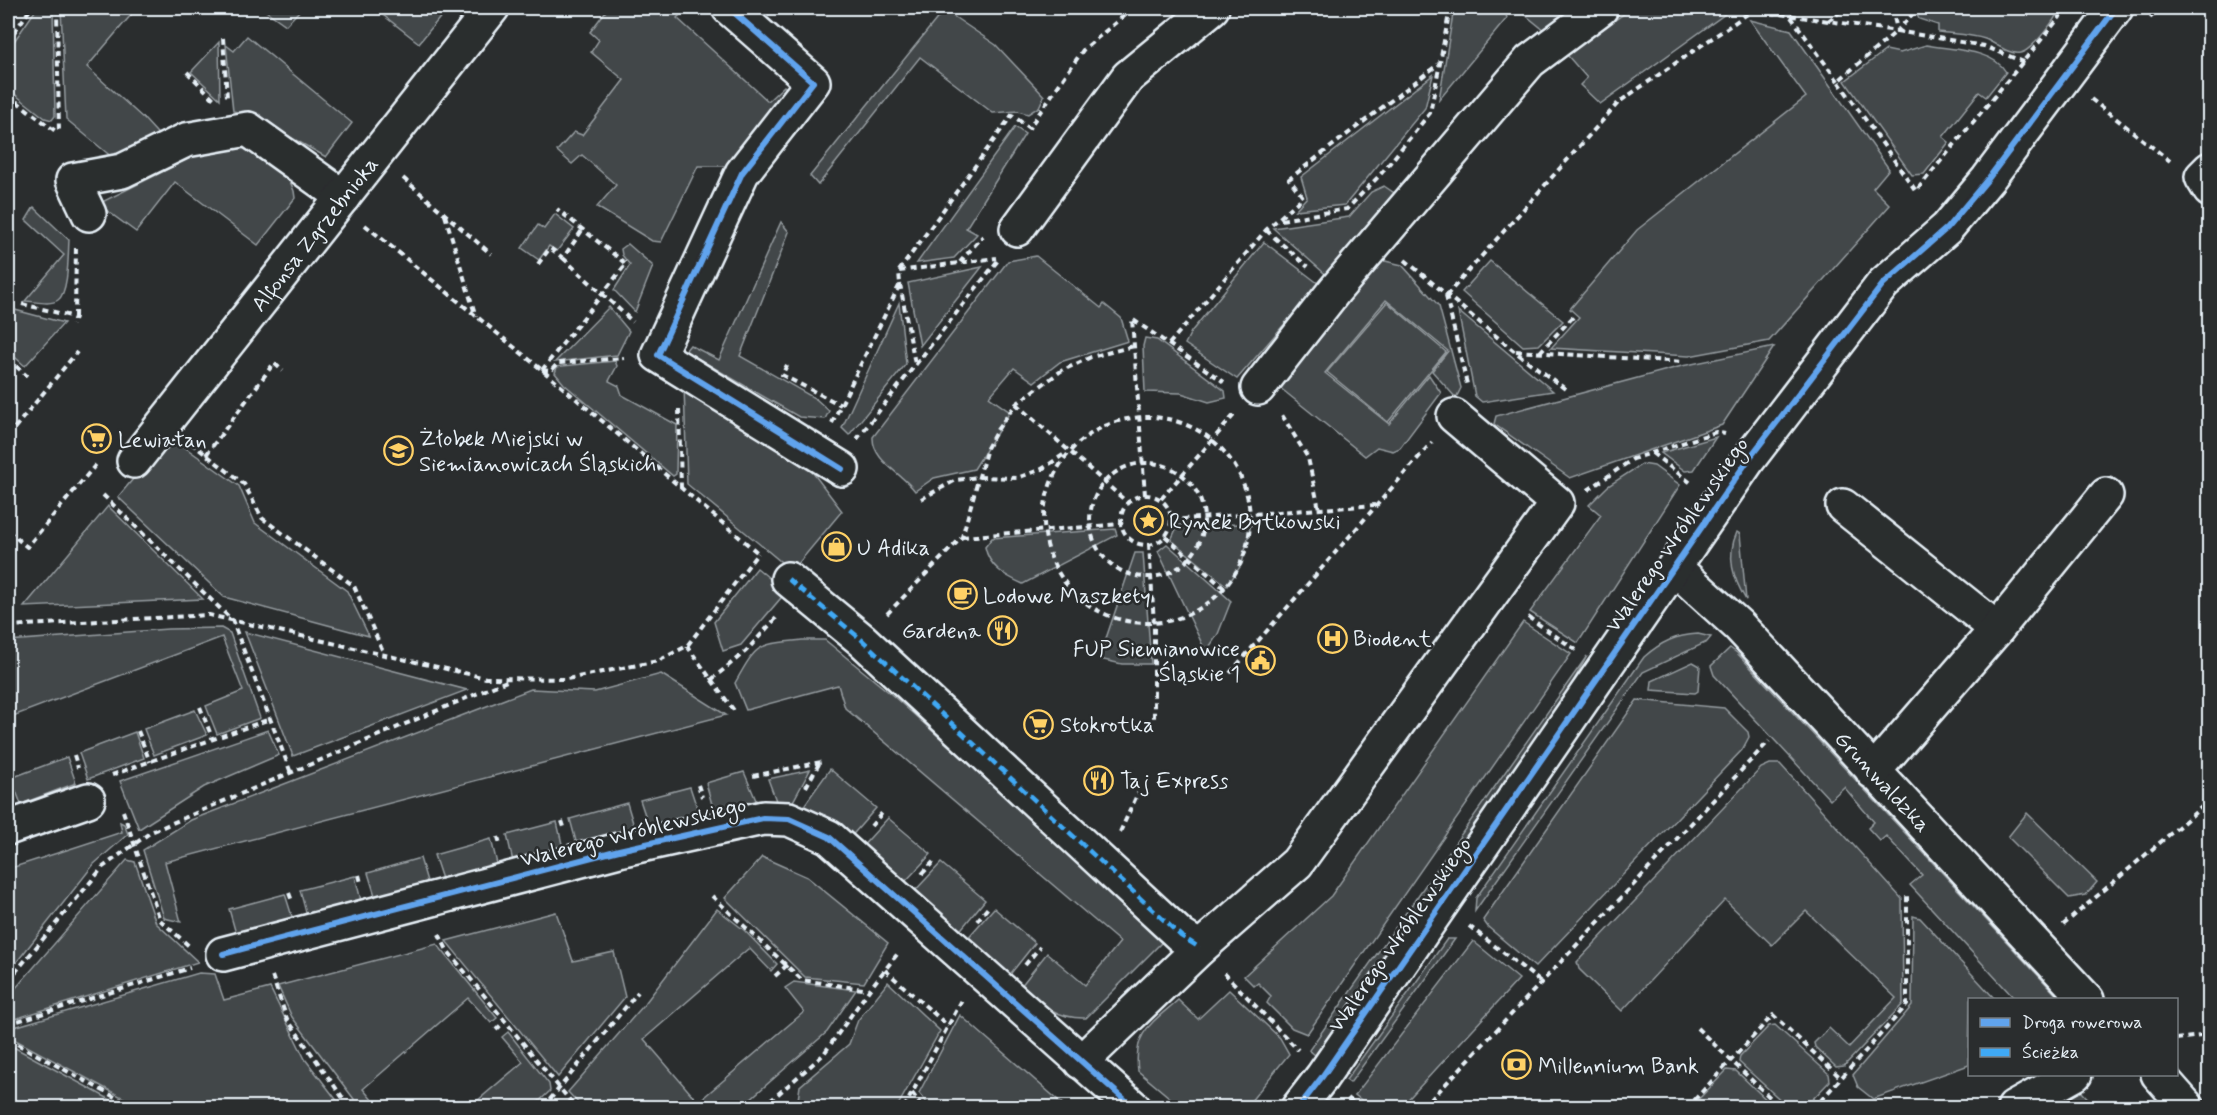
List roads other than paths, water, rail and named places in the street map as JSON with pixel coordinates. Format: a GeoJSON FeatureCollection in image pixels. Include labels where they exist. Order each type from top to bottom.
{"type":"FeatureCollection","features":[{"type":"Feature","properties":{"kind":"street","name":"Alfonsa Zgrzebnioka"},"geometry":{"type":"LineString","coordinates":[[134,461],[492,8]]}},
{"type":"Feature","properties":{"kind":"street"},"geometry":{"type":"LineString","coordinates":[[729,8],[813,82],[742,173],[668,362],[832,463]]}},
{"type":"Feature","properties":{"kind":"street"},"geometry":{"type":"LineString","coordinates":[[1017,229],[1128,77],[1212,8]]}},
{"type":"Feature","properties":{"kind":"street"},"geometry":{"type":"LineString","coordinates":[[1253,394],[1335,290],[1530,61],[1601,8]]}},
{"type":"Feature","properties":{"kind":"street","name":"Walerego Wróblewskiego"},"geometry":{"type":"LineString","coordinates":[[1298,1107],[1748,460],[1883,284],[1947,228],[1988,179],[2116,8]]}},
{"type":"Feature","properties":{"kind":"street"},"geometry":{"type":"LineString","coordinates":[[82,228],[73,180],[122,171],[186,141],[248,129],[343,197]]}},
{"type":"Feature","properties":{"kind":"street"},"geometry":{"type":"LineString","coordinates":[[1081,1062],[1200,948],[1297,863],[1557,503],[1461,402]]}},
{"type":"Feature","properties":{"kind":"street"},"geometry":{"type":"LineString","coordinates":[[1874,772],[1997,629],[2106,495]]}},
{"type":"Feature","properties":{"kind":"street"},"geometry":{"type":"LineString","coordinates":[[1844,507],[1997,629]]}},
{"type":"Feature","properties":{"kind":"street","name":"Grunwaldzka"},"geometry":{"type":"LineString","coordinates":[[1675,568],[1739,626],[2086,998]]}},
{"type":"Feature","properties":{"kind":"street"},"geometry":{"type":"LineString","coordinates":[[788,579],[862,640],[1181,936],[1200,948]]}},
{"type":"Feature","properties":{"kind":"street"},"geometry":{"type":"LineString","coordinates":[[8,828],[102,789]]}},
{"type":"Feature","properties":{"kind":"street","name":"Walerego Wróblewskiego"},"geometry":{"type":"LineString","coordinates":[[204,956],[261,944],[619,850],[763,818],[789,819],[829,837],[1134,1107]]}},
{"type":"Feature","properties":{"kind":"street"},"geometry":{"type":"LineString","coordinates":[[2014,1107],[2071,1076]]}},
{"type":"Feature","properties":{"kind":"street"},"geometry":{"type":"LineString","coordinates":[[2159,1076],[2188,1107]]}},
{"type":"Feature","properties":{"kind":"place","name":"Lewiatan"},"geometry":{"type":"Point","coordinates":[97,439]}},
{"type":"Feature","properties":{"kind":"place","name":"Żłobek Miejski w Siemianowicach Śląskich"},"geometry":{"type":"Point","coordinates":[398,451]}},
{"type":"Feature","properties":{"kind":"place","name":"Rynek Bytkowski"},"geometry":{"type":"Point","coordinates":[1148,521]}},
{"type":"Feature","properties":{"kind":"place","name":"U Adika"},"geometry":{"type":"Point","coordinates":[836,547]}},
{"type":"Feature","properties":{"kind":"place","name":"Lodowe Maszkety"},"geometry":{"type":"Point","coordinates":[962,595]}},
{"type":"Feature","properties":{"kind":"place","name":"Gardena"},"geometry":{"type":"Point","coordinates":[1002,630]}},
{"type":"Feature","properties":{"kind":"place","name":"Biodent"},"geometry":{"type":"Point","coordinates":[1332,638]}},
{"type":"Feature","properties":{"kind":"place","name":"FUP Siemianowice Śląskie 1"},"geometry":{"type":"Point","coordinates":[1261,661]}},
{"type":"Feature","properties":{"kind":"place","name":"Stokrotka"},"geometry":{"type":"Point","coordinates":[1039,724]}},
{"type":"Feature","properties":{"kind":"place","name":"Taj Express"},"geometry":{"type":"Point","coordinates":[1099,780]}},
{"type":"Feature","properties":{"kind":"place","name":"Millennium Bank"},"geometry":{"type":"Point","coordinates":[1517,1065]}}]}
